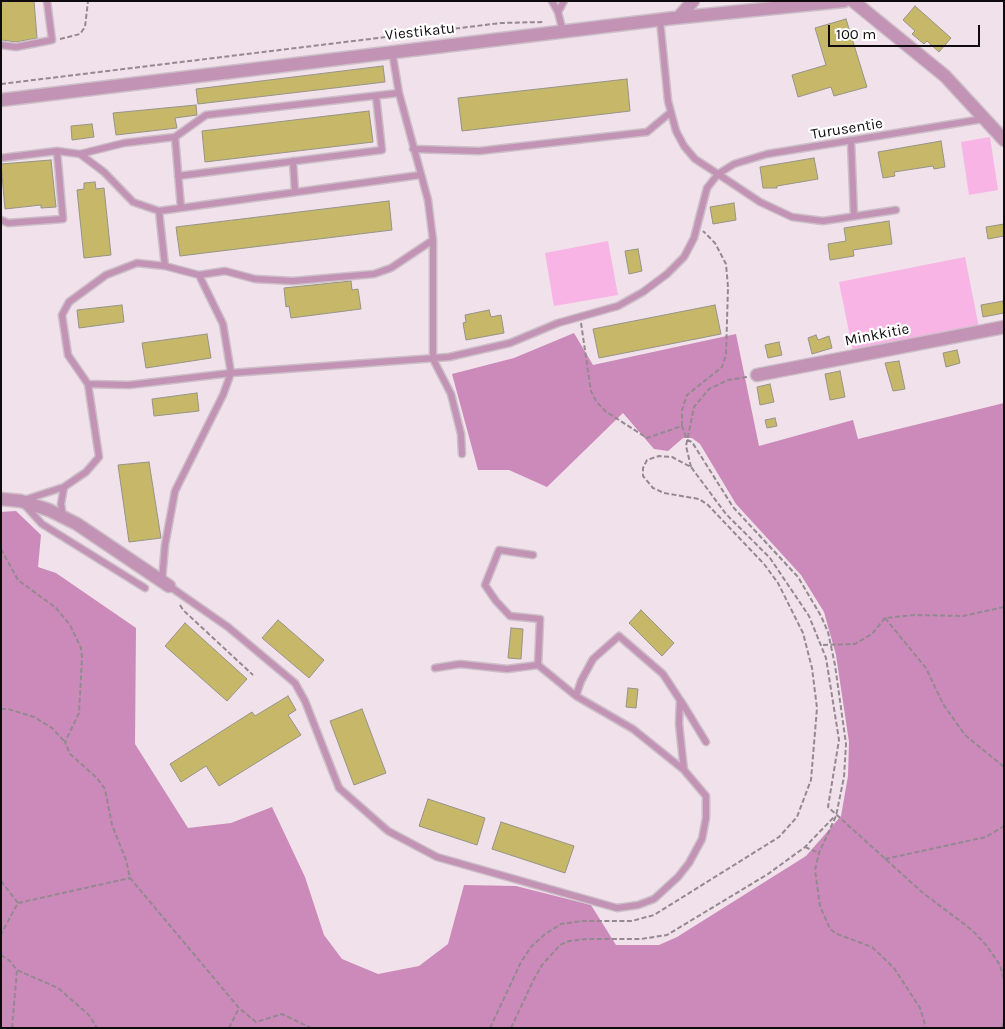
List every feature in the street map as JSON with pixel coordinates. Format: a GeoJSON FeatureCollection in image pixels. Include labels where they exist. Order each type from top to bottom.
{"type":"FeatureCollection","features":[{"type":"Feature","properties":{"kind":"street"},"geometry":{"type":"LineString","coordinates":[[679,17],[693,1]]}},
{"type":"Feature","properties":{"kind":"street","name":"Viestikatu"},"geometry":{"type":"LineString","coordinates":[[1,100],[392,51],[562,26],[660,20],[844,1]]}},
{"type":"Feature","properties":{"kind":"street"},"geometry":{"type":"LineString","coordinates":[[853,1],[945,76],[1004,140]]}},
{"type":"Feature","properties":{"kind":"street","name":"Minkkitie"},"geometry":{"type":"LineString","coordinates":[[757,375],[1004,327]]}},
{"type":"Feature","properties":{"kind":"street"},"geometry":{"type":"LineString","coordinates":[[1,499],[21,501],[49,510],[63,517],[165,583]]}},
{"type":"Feature","properties":{"kind":"lane"},"geometry":{"type":"LineString","coordinates":[[1,45],[16,47],[52,40],[47,1]]}},
{"type":"Feature","properties":{"kind":"lane"},"geometry":{"type":"LineString","coordinates":[[552,1],[562,26]]}},
{"type":"Feature","properties":{"kind":"lane"},"geometry":{"type":"LineString","coordinates":[[558,12],[564,1]]}},
{"type":"Feature","properties":{"kind":"lane"},"geometry":{"type":"LineString","coordinates":[[660,20],[670,112],[684,146],[695,159],[760,202],[792,217],[822,221],[896,210]]}},
{"type":"Feature","properties":{"kind":"lane"},"geometry":{"type":"LineString","coordinates":[[392,51],[399,93],[427,196],[433,240],[433,359],[451,394],[460,434],[462,454]]}},
{"type":"Feature","properties":{"kind":"lane"},"geometry":{"type":"LineString","coordinates":[[1,158],[57,151],[80,154],[124,143],[175,137],[206,116],[399,93]]}},
{"type":"Feature","properties":{"kind":"lane"},"geometry":{"type":"LineString","coordinates":[[178,176],[382,150],[376,96]]}},
{"type":"Feature","properties":{"kind":"lane"},"geometry":{"type":"LineString","coordinates":[[413,149],[479,151],[647,132],[670,112]]}},
{"type":"Feature","properties":{"kind":"lane","name":"Turusentie"},"geometry":{"type":"LineString","coordinates":[[718,174],[734,164],[755,157],[983,119]]}},
{"type":"Feature","properties":{"kind":"lane"},"geometry":{"type":"LineString","coordinates":[[175,137],[181,208]]}},
{"type":"Feature","properties":{"kind":"lane"},"geometry":{"type":"LineString","coordinates":[[851,141],[854,216]]}},
{"type":"Feature","properties":{"kind":"lane"},"geometry":{"type":"LineString","coordinates":[[1,220],[8,223],[63,219],[57,151]]}},
{"type":"Feature","properties":{"kind":"lane"},"geometry":{"type":"LineString","coordinates":[[80,154],[104,172],[133,202],[159,211],[420,175]]}},
{"type":"Feature","properties":{"kind":"lane"},"geometry":{"type":"LineString","coordinates":[[293,161],[295,192]]}},
{"type":"Feature","properties":{"kind":"lane"},"geometry":{"type":"LineString","coordinates":[[88,384],[136,384],[231,372],[433,359],[488,349],[631,300],[667,274],[684,257],[697,227],[707,188],[718,174]]}},
{"type":"Feature","properties":{"kind":"lane"},"geometry":{"type":"LineString","coordinates":[[159,211],[165,266]]}},
{"type":"Feature","properties":{"kind":"lane"},"geometry":{"type":"LineString","coordinates":[[145,588],[42,524],[21,501],[64,487],[86,472],[98,457],[88,384],[68,355],[62,315],[69,302],[106,275],[137,263],[165,266],[199,275],[225,271],[255,279],[293,281],[374,274],[391,268],[433,240]]}},
{"type":"Feature","properties":{"kind":"lane"},"geometry":{"type":"LineString","coordinates":[[199,275],[223,324],[231,372],[223,395],[175,491],[165,545],[165,583],[228,627],[294,683],[306,701],[339,788],[388,831],[437,857],[616,908],[638,905],[654,898],[678,877],[702,839],[706,818],[706,796],[684,770],[633,729],[576,696],[538,665],[507,669],[460,664],[435,668]]}},
{"type":"Feature","properties":{"kind":"lane"},"geometry":{"type":"LineString","coordinates":[[63,517],[61,504],[64,487]]}},
{"type":"Feature","properties":{"kind":"lane"},"geometry":{"type":"LineString","coordinates":[[534,555],[499,550],[485,585],[496,602],[510,616],[540,619],[538,665]]}},
{"type":"Feature","properties":{"kind":"lane"},"geometry":{"type":"LineString","coordinates":[[576,696],[581,681],[593,659],[619,636],[663,674],[706,742]]}},
{"type":"Feature","properties":{"kind":"lane"},"geometry":{"type":"LineString","coordinates":[[680,700],[678,724],[684,770]]}},
{"type":"Feature","properties":{"kind":"path"},"geometry":{"type":"LineString","coordinates":[[52,40],[80,34],[85,27],[88,1]]}},
{"type":"Feature","properties":{"kind":"path"},"geometry":{"type":"LineString","coordinates":[[1,84],[501,22],[562,26]]}},
{"type":"Feature","properties":{"kind":"path"},"geometry":{"type":"LineString","coordinates":[[697,227],[706,232],[726,264],[728,287],[726,355],[722,367],[687,395],[682,410],[682,426],[687,440],[692,442],[733,506],[798,577],[821,616],[831,644],[846,744],[844,777],[836,816],[819,853],[815,870],[815,881],[820,906],[830,929],[837,934],[872,947],[894,968],[920,1008],[926,1028]]}},
{"type":"Feature","properties":{"kind":"path"},"geometry":{"type":"LineString","coordinates":[[580,317],[591,391],[605,411],[647,438],[682,426]]}},
{"type":"Feature","properties":{"kind":"path"},"geometry":{"type":"LineString","coordinates":[[757,375],[728,380],[710,389],[694,407],[686,446],[691,467],[726,514],[770,558],[784,576],[809,616],[822,644],[838,740],[828,807],[885,859],[972,930],[1000,965],[1004,980]]}},
{"type":"Feature","properties":{"kind":"path"},"geometry":{"type":"LineString","coordinates":[[490,1028],[522,962],[531,947],[545,934],[561,924],[582,921],[632,921],[654,915],[779,837],[797,817],[811,780],[817,708],[812,668],[803,633],[778,583],[764,564],[708,505],[699,499],[664,494],[653,488],[643,476],[643,468],[647,460],[659,456],[672,457],[691,467]]}},
{"type":"Feature","properties":{"kind":"path"},"geometry":{"type":"LineString","coordinates":[[1,549],[18,580],[56,608],[70,625],[81,648],[79,713],[65,742]]}},
{"type":"Feature","properties":{"kind":"path"},"geometry":{"type":"LineString","coordinates":[[822,644],[855,644],[872,634],[885,618],[916,615],[963,616],[1004,607]]}},
{"type":"Feature","properties":{"kind":"path"},"geometry":{"type":"LineString","coordinates":[[885,618],[926,668],[943,704],[965,735],[1004,767]]}},
{"type":"Feature","properties":{"kind":"path"},"geometry":{"type":"LineString","coordinates":[[1,710],[8,709],[34,717],[52,728],[65,742],[70,754],[97,778],[105,789],[112,825],[126,860],[130,878],[239,1008],[256,1022],[282,1014],[310,1028]]}},
{"type":"Feature","properties":{"kind":"path"},"geometry":{"type":"LineString","coordinates":[[512,1028],[532,981],[542,965],[560,945],[569,941],[587,939],[641,939],[667,935],[768,874],[805,847],[836,816]]}},
{"type":"Feature","properties":{"kind":"path"},"geometry":{"type":"LineString","coordinates":[[885,859],[986,837],[1004,826]]}},
{"type":"Feature","properties":{"kind":"path"},"geometry":{"type":"LineString","coordinates":[[805,847],[819,853]]}},
{"type":"Feature","properties":{"kind":"path"},"geometry":{"type":"LineString","coordinates":[[1,934],[18,903],[130,878]]}},
{"type":"Feature","properties":{"kind":"path"},"geometry":{"type":"LineString","coordinates":[[1,881],[18,903]]}},
{"type":"Feature","properties":{"kind":"path"},"geometry":{"type":"LineString","coordinates":[[1,955],[10,961],[17,970],[58,988],[89,1015],[97,1028]]}},
{"type":"Feature","properties":{"kind":"path"},"geometry":{"type":"LineString","coordinates":[[12,1028],[17,970]]}},
{"type":"Feature","properties":{"kind":"path"},"geometry":{"type":"LineString","coordinates":[[229,1028],[239,1008]]}},
{"type":"Feature","properties":{"kind":"path"},"geometry":{"type":"LineString","coordinates":[[1002,1028],[1004,1019]]}},
{"type":"Feature","properties":{"kind":"shaded area"},"geometry":{"type":"Polygon","coordinates":[[[990,137],[998,190],[969,195],[961,142],[990,137]]]}},
{"type":"Feature","properties":{"kind":"shaded area"},"geometry":{"type":"Polygon","coordinates":[[[608,241],[618,295],[554,306],[545,253],[608,241]]]}},
{"type":"Feature","properties":{"kind":"shaded area"},"geometry":{"type":"Polygon","coordinates":[[[965,257],[979,328],[853,352],[839,282],[965,257]]]}},
{"type":"Feature","properties":{"kind":"shaded area"},"geometry":{"type":"Polygon","coordinates":[[[574,333],[593,365],[736,334],[759,446],[853,420],[858,439],[1004,403],[1004,1028],[1,1028],[1,512],[16,511],[41,535],[38,567],[56,573],[136,628],[135,744],[188,828],[231,823],[272,807],[305,877],[324,935],[342,959],[378,974],[419,966],[448,944],[464,885],[516,886],[591,905],[616,945],[659,945],[677,937],[806,856],[841,816],[848,776],[849,742],[836,655],[824,612],[801,575],[736,504],[700,444],[692,438],[683,438],[668,451],[654,449],[623,413],[547,487],[509,470],[478,470],[452,374],[514,358],[574,333]]]}},
{"type":"Feature","properties":{"kind":"building"},"geometry":{"type":"Polygon","coordinates":[[[1,1],[34,1],[37,38],[16,42],[1,40],[1,1]]]}},
{"type":"Feature","properties":{"kind":"building"},"geometry":{"type":"Polygon","coordinates":[[[915,6],[951,38],[939,52],[927,41],[924,44],[912,34],[915,31],[903,20],[915,6]]]}},
{"type":"Feature","properties":{"kind":"building"},"geometry":{"type":"Polygon","coordinates":[[[846,19],[867,87],[834,96],[831,87],[798,97],[792,75],[826,65],[815,28],[846,19]]]}},
{"type":"Feature","properties":{"kind":"building"},"geometry":{"type":"Polygon","coordinates":[[[383,66],[385,82],[198,104],[196,89],[383,66]]]}},
{"type":"Feature","properties":{"kind":"building"},"geometry":{"type":"Polygon","coordinates":[[[627,79],[630,111],[462,131],[458,98],[627,79]]]}},
{"type":"Feature","properties":{"kind":"building"},"geometry":{"type":"Polygon","coordinates":[[[196,105],[197,115],[175,118],[177,128],[116,135],[113,113],[196,105]]]}},
{"type":"Feature","properties":{"kind":"building"},"geometry":{"type":"Polygon","coordinates":[[[369,111],[373,142],[205,162],[202,131],[369,111]]]}},
{"type":"Feature","properties":{"kind":"building"},"geometry":{"type":"Polygon","coordinates":[[[92,124],[94,137],[72,140],[71,126],[92,124]]]}},
{"type":"Feature","properties":{"kind":"building"},"geometry":{"type":"Polygon","coordinates":[[[941,141],[945,167],[934,169],[933,166],[894,172],[895,176],[883,178],[878,152],[941,141]]]}},
{"type":"Feature","properties":{"kind":"building"},"geometry":{"type":"Polygon","coordinates":[[[814,158],[818,179],[777,186],[777,188],[763,188],[760,167],[814,158]]]}},
{"type":"Feature","properties":{"kind":"building"},"geometry":{"type":"Polygon","coordinates":[[[51,160],[56,207],[41,208],[41,205],[5,209],[1,164],[51,160]]]}},
{"type":"Feature","properties":{"kind":"building"},"geometry":{"type":"Polygon","coordinates":[[[95,182],[96,189],[104,188],[111,255],[84,258],[77,190],[84,189],[84,183],[95,182]]]}},
{"type":"Feature","properties":{"kind":"building"},"geometry":{"type":"Polygon","coordinates":[[[389,201],[392,230],[180,256],[176,227],[389,201]]]}},
{"type":"Feature","properties":{"kind":"building"},"geometry":{"type":"Polygon","coordinates":[[[734,203],[736,220],[713,224],[710,207],[734,203]]]}},
{"type":"Feature","properties":{"kind":"building"},"geometry":{"type":"Polygon","coordinates":[[[889,221],[892,244],[853,250],[854,256],[830,260],[828,244],[846,241],[844,228],[889,221]]]}},
{"type":"Feature","properties":{"kind":"building"},"geometry":{"type":"Polygon","coordinates":[[[1004,224],[1004,236],[988,239],[986,227],[1004,224]]]}},
{"type":"Feature","properties":{"kind":"building"},"geometry":{"type":"Polygon","coordinates":[[[638,249],[642,271],[629,274],[625,251],[638,249]]]}},
{"type":"Feature","properties":{"kind":"building"},"geometry":{"type":"Polygon","coordinates":[[[351,281],[352,290],[358,289],[361,309],[291,318],[289,306],[286,307],[284,288],[351,281]]]}},
{"type":"Feature","properties":{"kind":"building"},"geometry":{"type":"Polygon","coordinates":[[[1003,301],[1004,313],[983,317],[981,305],[1003,301]]]}},
{"type":"Feature","properties":{"kind":"building"},"geometry":{"type":"Polygon","coordinates":[[[122,305],[124,322],[79,328],[77,310],[122,305]]]}},
{"type":"Feature","properties":{"kind":"building"},"geometry":{"type":"Polygon","coordinates":[[[715,305],[721,334],[599,358],[593,329],[715,305]]]}},
{"type":"Feature","properties":{"kind":"building"},"geometry":{"type":"Polygon","coordinates":[[[489,310],[491,317],[501,315],[504,333],[466,340],[463,323],[466,322],[465,315],[489,310]]]}},
{"type":"Feature","properties":{"kind":"building"},"geometry":{"type":"Polygon","coordinates":[[[207,334],[211,358],[146,368],[142,343],[207,334]]]}},
{"type":"Feature","properties":{"kind":"building"},"geometry":{"type":"Polygon","coordinates":[[[816,335],[818,340],[829,336],[832,348],[812,354],[808,338],[816,335]]]}},
{"type":"Feature","properties":{"kind":"building"},"geometry":{"type":"Polygon","coordinates":[[[779,342],[782,355],[768,358],[765,345],[779,342]]]}},
{"type":"Feature","properties":{"kind":"building"},"geometry":{"type":"Polygon","coordinates":[[[957,350],[960,363],[946,367],[943,353],[957,350]]]}},
{"type":"Feature","properties":{"kind":"building"},"geometry":{"type":"Polygon","coordinates":[[[899,361],[905,389],[893,391],[885,363],[899,361]]]}},
{"type":"Feature","properties":{"kind":"building"},"geometry":{"type":"Polygon","coordinates":[[[840,371],[845,397],[830,400],[825,374],[840,371]]]}},
{"type":"Feature","properties":{"kind":"building"},"geometry":{"type":"Polygon","coordinates":[[[770,384],[774,402],[760,405],[757,387],[770,384]]]}},
{"type":"Feature","properties":{"kind":"building"},"geometry":{"type":"Polygon","coordinates":[[[197,393],[199,411],[154,416],[152,399],[197,393]]]}},
{"type":"Feature","properties":{"kind":"building"},"geometry":{"type":"Polygon","coordinates":[[[775,418],[777,426],[767,428],[765,420],[775,418]]]}},
{"type":"Feature","properties":{"kind":"building"},"geometry":{"type":"Polygon","coordinates":[[[149,462],[161,538],[129,542],[118,465],[149,462]]]}},
{"type":"Feature","properties":{"kind":"building"},"geometry":{"type":"Polygon","coordinates":[[[641,610],[674,643],[662,656],[629,623],[641,610]]]}},
{"type":"Feature","properties":{"kind":"building"},"geometry":{"type":"Polygon","coordinates":[[[278,620],[324,660],[309,678],[262,638],[278,620]]]}},
{"type":"Feature","properties":{"kind":"building"},"geometry":{"type":"Polygon","coordinates":[[[185,623],[247,679],[227,701],[165,646],[185,623]]]}},
{"type":"Feature","properties":{"kind":"building"},"geometry":{"type":"Polygon","coordinates":[[[511,628],[523,629],[521,659],[508,658],[511,628]]]}},
{"type":"Feature","properties":{"kind":"building"},"geometry":{"type":"Polygon","coordinates":[[[628,688],[638,689],[636,708],[626,707],[628,688]]]}},
{"type":"Feature","properties":{"kind":"building"},"geometry":{"type":"Polygon","coordinates":[[[288,696],[296,710],[288,715],[301,735],[219,786],[206,766],[181,782],[170,764],[252,712],[255,716],[288,696]]]}},
{"type":"Feature","properties":{"kind":"building"},"geometry":{"type":"Polygon","coordinates":[[[362,709],[386,773],[354,785],[330,721],[362,709]]]}},
{"type":"Feature","properties":{"kind":"building"},"geometry":{"type":"Polygon","coordinates":[[[428,799],[485,818],[477,845],[419,826],[428,799]]]}},
{"type":"Feature","properties":{"kind":"building"},"geometry":{"type":"Polygon","coordinates":[[[501,822],[574,846],[565,873],[492,849],[501,822]]]}}]}
